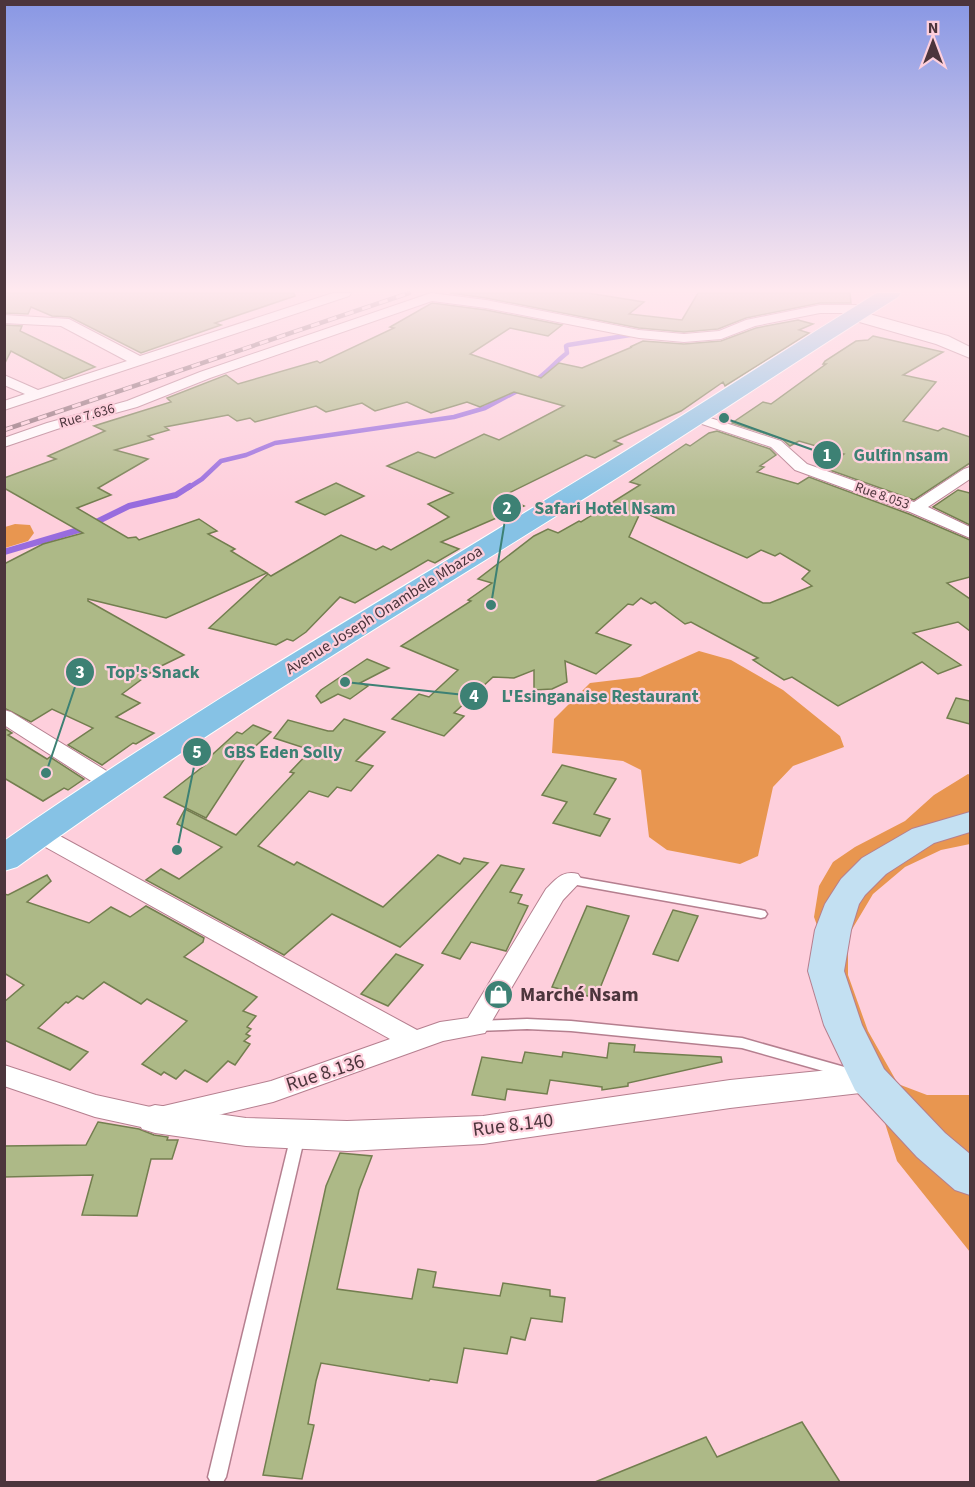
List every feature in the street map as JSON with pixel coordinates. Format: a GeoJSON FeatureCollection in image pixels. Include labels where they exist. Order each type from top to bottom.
{"type":"FeatureCollection","features":[{"type":"Feature","properties":{"kind":"main road","name":"Avenue Joseph Onambele Mbazoa"},"geometry":{"type":"LineString","coordinates":[[4,859],[110,783],[210,717],[781,362]]}},
{"type":"Feature","properties":{"kind":"main road"},"geometry":{"type":"LineString","coordinates":[[970,822],[923,836],[874,866],[842,904],[832,930],[825,971],[843,1025],[869,1079],[931,1145],[970,1178]]}},
{"type":"Feature","properties":{"kind":"street"},"geometry":{"type":"LineString","coordinates":[[4,406],[140,362]]}},
{"type":"Feature","properties":{"kind":"street","name":"Rue 7.636"},"geometry":{"type":"LineString","coordinates":[[4,442],[132,404],[242,362]]}},
{"type":"Feature","properties":{"kind":"street"},"geometry":{"type":"LineString","coordinates":[[4,379],[37,395]]}},
{"type":"Feature","properties":{"kind":"street","name":"Rue 8.053"},"geometry":{"type":"LineString","coordinates":[[696,417],[776,444],[801,467],[916,508],[970,533]]}},
{"type":"Feature","properties":{"kind":"street"},"geometry":{"type":"LineString","coordinates":[[916,508],[970,472]]}},
{"type":"Feature","properties":{"kind":"street"},"geometry":{"type":"LineString","coordinates":[[4,716],[110,783]]}},
{"type":"Feature","properties":{"kind":"street"},"geometry":{"type":"LineString","coordinates":[[39,834],[415,1041]]}},
{"type":"Feature","properties":{"kind":"street"},"geometry":{"type":"LineString","coordinates":[[476,1026],[555,895],[570,880]]}},
{"type":"Feature","properties":{"kind":"street","name":"Rue 8.136"},"geometry":{"type":"LineString","coordinates":[[4,1075],[95,1106],[155,1119],[273,1091],[440,1032],[476,1026]]}},
{"type":"Feature","properties":{"kind":"street","name":"Rue 8.140"},"geometry":{"type":"LineString","coordinates":[[155,1119],[246,1132],[347,1136],[483,1130],[730,1094],[869,1079]]}},
{"type":"Feature","properties":{"kind":"lane"},"geometry":{"type":"LineString","coordinates":[[570,880],[761,914]]}},
{"type":"Feature","properties":{"kind":"lane"},"geometry":{"type":"LineString","coordinates":[[476,1026],[527,1024],[571,1026],[742,1043],[869,1079]]}},
{"type":"Feature","properties":{"kind":"lane"},"geometry":{"type":"LineString","coordinates":[[217,1477],[298,1134]]}},
{"type":"Feature","properties":{"kind":"shaded area"},"geometry":{"type":"Polygon","coordinates":[[[15,524],[30,525],[34,533],[28,541],[5,548],[5,527],[15,524]]]}},
{"type":"Feature","properties":{"kind":"shaded area"},"geometry":{"type":"Polygon","coordinates":[[[699,651],[731,660],[783,690],[840,736],[844,747],[793,766],[773,787],[758,856],[740,864],[667,850],[649,837],[641,770],[623,761],[552,753],[554,719],[590,683],[640,677],[699,651]]]}},
{"type":"Feature","properties":{"kind":"shaded area"},"geometry":{"type":"Polygon","coordinates":[[[968,774],[970,775],[970,844],[941,850],[905,867],[873,894],[848,936],[848,975],[868,1031],[898,1084],[927,1095],[970,1095],[970,1252],[897,1161],[856,1032],[814,917],[819,886],[833,862],[855,847],[905,821],[934,795],[968,774]]]}},
{"type":"Feature","properties":{"kind":"building"},"geometry":{"type":"Polygon","coordinates":[[[33,362],[85,362],[95,367],[64,379],[33,362]]]}},
{"type":"Feature","properties":{"kind":"building"},"geometry":{"type":"Polygon","coordinates":[[[312,362],[495,362],[541,378],[559,363],[582,368],[595,362],[762,362],[725,386],[723,382],[681,411],[614,441],[622,444],[595,458],[586,455],[503,496],[524,506],[441,542],[459,549],[435,563],[428,560],[355,603],[340,597],[306,632],[293,641],[287,639],[276,645],[209,628],[268,574],[271,576],[341,535],[376,550],[383,546],[391,550],[449,517],[428,504],[453,493],[387,466],[418,452],[435,458],[484,434],[499,440],[564,406],[514,392],[480,407],[467,402],[431,413],[407,402],[375,411],[362,403],[326,412],[316,406],[255,422],[250,418],[237,421],[228,415],[165,427],[169,430],[148,436],[153,439],[115,450],[148,459],[98,488],[111,495],[77,508],[128,538],[136,537],[139,540],[199,519],[217,531],[208,534],[235,549],[231,551],[267,573],[166,618],[88,599],[184,655],[157,668],[122,694],[140,703],[116,717],[154,733],[136,744],[133,743],[102,765],[68,745],[93,728],[52,709],[31,722],[4,708],[4,564],[43,544],[83,533],[4,488],[4,478],[56,459],[48,456],[105,431],[94,426],[171,402],[167,398],[226,375],[238,384],[312,362]]]}},
{"type":"Feature","properties":{"kind":"building"},"geometry":{"type":"Polygon","coordinates":[[[925,362],[903,375],[936,382],[903,421],[938,431],[943,428],[970,437],[970,463],[914,500],[824,468],[844,454],[799,441],[790,446],[782,439],[732,423],[763,402],[771,404],[826,364],[823,364],[925,362]]]}},
{"type":"Feature","properties":{"kind":"building"},"geometry":{"type":"Polygon","coordinates":[[[717,431],[770,449],[776,455],[760,466],[764,467],[757,472],[798,484],[809,477],[909,514],[970,540],[970,577],[947,583],[970,599],[970,631],[958,622],[913,633],[961,665],[938,674],[922,662],[838,706],[792,677],[784,680],[753,660],[758,658],[691,622],[685,624],[655,602],[651,604],[641,598],[633,605],[628,604],[596,633],[631,645],[596,674],[565,661],[567,682],[552,689],[534,690],[534,670],[514,678],[493,677],[454,713],[464,716],[444,736],[392,719],[419,694],[429,697],[458,670],[401,646],[471,601],[468,600],[492,583],[478,579],[534,536],[548,529],[558,533],[581,522],[640,485],[630,482],[686,444],[690,446],[709,433],[717,431]],[[641,511],[629,537],[763,603],[770,603],[812,586],[802,579],[810,571],[780,553],[775,556],[761,550],[747,558],[641,511]]]}},
{"type":"Feature","properties":{"kind":"building"},"geometry":{"type":"Polygon","coordinates":[[[336,483],[364,496],[325,515],[296,502],[336,483]]]}},
{"type":"Feature","properties":{"kind":"building"},"geometry":{"type":"Polygon","coordinates":[[[958,490],[970,493],[970,525],[933,507],[958,490]]]}},
{"type":"Feature","properties":{"kind":"building"},"geometry":{"type":"Polygon","coordinates":[[[367,659],[389,668],[360,683],[368,686],[350,699],[338,694],[321,703],[316,696],[321,690],[367,659]]]}},
{"type":"Feature","properties":{"kind":"building"},"geometry":{"type":"Polygon","coordinates":[[[956,698],[970,701],[970,724],[947,718],[956,698]]]}},
{"type":"Feature","properties":{"kind":"building"},"geometry":{"type":"Polygon","coordinates":[[[344,719],[385,732],[356,761],[373,766],[351,791],[337,787],[328,797],[309,791],[258,846],[294,865],[297,862],[383,907],[438,855],[460,864],[464,858],[488,863],[400,947],[332,914],[284,955],[146,880],[161,869],[179,879],[222,847],[177,824],[185,809],[236,835],[294,773],[290,772],[311,750],[274,738],[288,720],[333,731],[344,719]]]}},
{"type":"Feature","properties":{"kind":"building"},"geometry":{"type":"Polygon","coordinates":[[[253,725],[271,732],[249,752],[206,818],[164,797],[205,765],[202,764],[237,732],[242,734],[253,725]]]}},
{"type":"Feature","properties":{"kind":"building"},"geometry":{"type":"Polygon","coordinates":[[[4,728],[12,733],[8,735],[47,759],[50,757],[84,779],[68,790],[64,788],[43,801],[4,778],[4,728]]]}},
{"type":"Feature","properties":{"kind":"building"},"geometry":{"type":"Polygon","coordinates":[[[562,765],[616,779],[594,814],[610,819],[600,836],[553,823],[567,802],[542,795],[562,765]]]}},
{"type":"Feature","properties":{"kind":"building"},"geometry":{"type":"Polygon","coordinates":[[[501,865],[524,869],[510,892],[522,895],[518,903],[528,906],[506,951],[471,942],[460,959],[442,953],[501,865]]]}},
{"type":"Feature","properties":{"kind":"building"},"geometry":{"type":"Polygon","coordinates":[[[47,875],[51,881],[27,902],[89,923],[111,907],[130,917],[146,906],[204,938],[203,942],[184,957],[257,997],[243,1011],[256,1016],[247,1027],[251,1029],[246,1034],[250,1036],[244,1041],[250,1044],[235,1065],[228,1061],[207,1082],[185,1070],[176,1079],[164,1072],[161,1075],[142,1064],[187,1021],[147,999],[141,1004],[104,982],[83,999],[77,996],[68,1003],[66,1002],[38,1028],[88,1052],[70,1070],[4,1040],[4,1002],[24,985],[4,973],[4,894],[8,895],[47,875]]]}},
{"type":"Feature","properties":{"kind":"building"},"geometry":{"type":"Polygon","coordinates":[[[587,906],[629,916],[596,998],[552,987],[587,906]]]}},
{"type":"Feature","properties":{"kind":"building"},"geometry":{"type":"Polygon","coordinates":[[[673,910],[698,916],[678,961],[653,954],[673,910]]]}},
{"type":"Feature","properties":{"kind":"building"},"geometry":{"type":"Polygon","coordinates":[[[396,954],[423,965],[388,1006],[361,994],[396,954]]]}},
{"type":"Feature","properties":{"kind":"building"},"geometry":{"type":"Polygon","coordinates":[[[609,1043],[635,1045],[634,1052],[721,1057],[722,1062],[628,1083],[628,1086],[602,1090],[602,1087],[550,1080],[547,1094],[507,1089],[505,1100],[472,1095],[482,1057],[522,1063],[525,1052],[562,1057],[563,1052],[607,1058],[609,1043]]]}},
{"type":"Feature","properties":{"kind":"building"},"geometry":{"type":"Polygon","coordinates":[[[98,1122],[139,1129],[168,1137],[167,1140],[178,1140],[172,1159],[151,1159],[137,1216],[82,1215],[93,1175],[4,1177],[4,1146],[86,1145],[98,1122]]]}},
{"type":"Feature","properties":{"kind":"building"},"geometry":{"type":"Polygon","coordinates":[[[340,1153],[372,1156],[359,1190],[337,1289],[412,1299],[418,1269],[436,1272],[433,1287],[500,1296],[503,1283],[550,1290],[550,1296],[565,1298],[562,1322],[531,1318],[525,1340],[511,1337],[507,1354],[464,1348],[457,1383],[430,1379],[429,1381],[321,1363],[308,1424],[314,1425],[302,1479],[263,1475],[326,1186],[340,1153]]]}},
{"type":"Feature","properties":{"kind":"building"},"geometry":{"type":"Polygon","coordinates":[[[802,1422],[840,1482],[595,1482],[706,1437],[717,1457],[802,1422]]]}},
{"type":"Feature","properties":{"kind":"waterway"},"geometry":{"type":"LineString","coordinates":[[533,382],[557,362]]}},
{"type":"Feature","properties":{"kind":"waterway"},"geometry":{"type":"LineString","coordinates":[[188,488],[202,479],[221,461],[246,455],[275,443],[454,417],[485,408],[521,389]]}},
{"type":"Feature","properties":{"kind":"waterway"},"geometry":{"type":"LineString","coordinates":[[4,552],[82,529],[129,506],[176,495],[190,486]]}},
{"type":"Feature","properties":{"kind":"railway"},"geometry":{"type":"LineString","coordinates":[[4,430],[204,362]]}},
{"type":"Feature","properties":{"kind":"place","name":"Gulfin nsam"},"geometry":{"type":"Point","coordinates":[724,418]}},
{"type":"Feature","properties":{"kind":"place","name":"Safari Hotel Nsam"},"geometry":{"type":"Point","coordinates":[491,605]}},
{"type":"Feature","properties":{"kind":"place","name":"L'Esinganaise Restaurant"},"geometry":{"type":"Point","coordinates":[345,682]}},
{"type":"Feature","properties":{"kind":"place","name":"Top's Snack"},"geometry":{"type":"Point","coordinates":[46,773]}},
{"type":"Feature","properties":{"kind":"place","name":"GBS Eden Solly"},"geometry":{"type":"Point","coordinates":[177,850]}},
{"type":"Feature","properties":{"kind":"place","name":"Marché Nsam"},"geometry":{"type":"Point","coordinates":[499,995]}}]}
